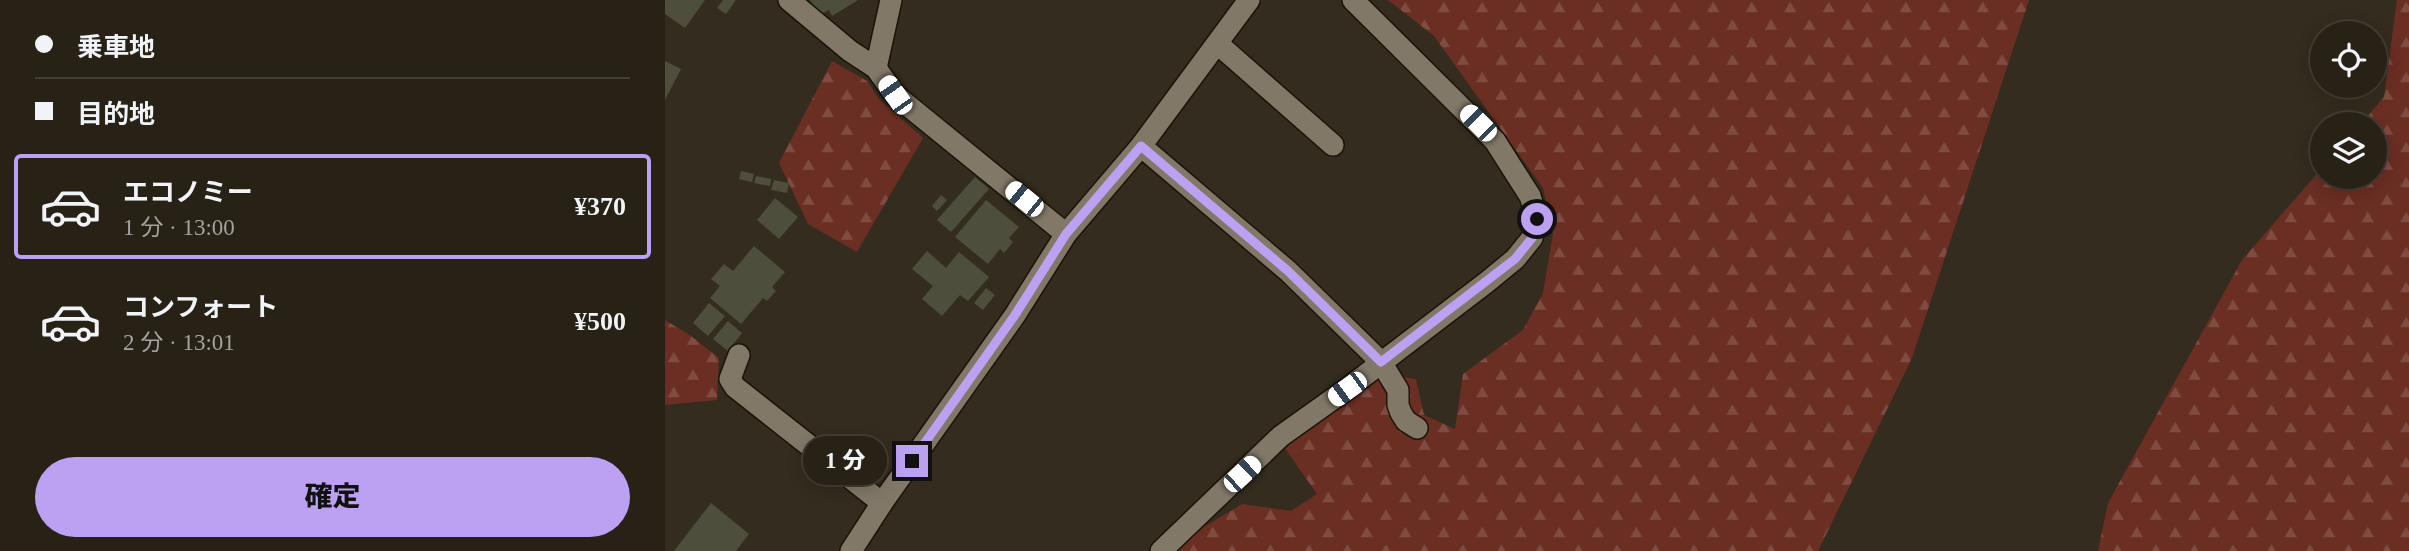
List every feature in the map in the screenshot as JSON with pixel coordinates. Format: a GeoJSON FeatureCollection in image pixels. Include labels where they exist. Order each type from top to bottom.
{"type":"FeatureCollection","features":[{"type":"Feature","properties":{"kind":"street"},"geometry":{"type":"LineString","coordinates":[[789,0],[850,51],[876,68],[895,95],[1066,234]]}},
{"type":"Feature","properties":{"kind":"street"},"geometry":{"type":"LineString","coordinates":[[876,68],[891,0]]}},
{"type":"Feature","properties":{"kind":"street"},"geometry":{"type":"LineString","coordinates":[[851,551],[1015,315],[1066,234],[1141,146],[1249,0]]}},
{"type":"Feature","properties":{"kind":"street"},"geometry":{"type":"LineString","coordinates":[[1161,551],[1281,436],[1515,259],[1532,238],[1537,219],[1530,196],[1495,141],[1353,0]]}},
{"type":"Feature","properties":{"kind":"street"},"geometry":{"type":"LineString","coordinates":[[1218,44],[1333,145]]}},
{"type":"Feature","properties":{"kind":"street"},"geometry":{"type":"LineString","coordinates":[[1141,146],[1288,271],[1381,362],[1398,390],[1401,413],[1406,421],[1417,428]]}},
{"type":"Feature","properties":{"kind":"street"},"geometry":{"type":"LineString","coordinates":[[739,355],[730,379],[735,387],[882,503]]}},
{"type":"Feature","properties":{"kind":"green space"},"geometry":{"type":"Polygon","coordinates":[[[1388,0],[2029,0],[1912,358],[1818,551],[1177,551],[1199,530],[1242,504],[1291,511],[1317,494],[1282,444],[1378,374],[1416,379],[1424,415],[1455,429],[1463,374],[1523,330],[1543,293],[1553,234],[1543,188],[1434,36],[1388,0]]]}},
{"type":"Feature","properties":{"kind":"green space"},"geometry":{"type":"Polygon","coordinates":[[[2397,0],[2409,0],[2409,551],[2098,551],[2108,503],[2242,260],[2310,182],[2310,189],[2387,189],[2387,112],[2371,112],[2383,98],[2387,98],[2387,75],[2397,0]]]}},
{"type":"Feature","properties":{"kind":"green space"},"geometry":{"type":"Polygon","coordinates":[[[832,61],[867,81],[880,100],[923,138],[857,252],[808,224],[779,163],[832,61]]]}},
{"type":"Feature","properties":{"kind":"green space"},"geometry":{"type":"Polygon","coordinates":[[[665,320],[719,358],[717,400],[665,405],[665,320]]]}},
{"type":"Feature","properties":{"kind":"building"},"geometry":{"type":"Polygon","coordinates":[[[665,0],[705,0],[685,28],[665,14],[665,0]]]}},
{"type":"Feature","properties":{"kind":"building"},"geometry":{"type":"Polygon","coordinates":[[[723,0],[736,0],[726,14],[717,8],[723,0]]]}},
{"type":"Feature","properties":{"kind":"building"},"geometry":{"type":"Polygon","coordinates":[[[810,0],[858,0],[832,16],[829,10],[819,15],[810,0]]]}},
{"type":"Feature","properties":{"kind":"building"},"geometry":{"type":"Polygon","coordinates":[[[665,61],[681,69],[665,100],[665,61]]]}},
{"type":"Feature","properties":{"kind":"building"},"geometry":{"type":"Polygon","coordinates":[[[741,171],[754,174],[752,182],[739,179],[741,171]]]}},
{"type":"Feature","properties":{"kind":"building"},"geometry":{"type":"Polygon","coordinates":[[[756,176],[771,179],[770,186],[754,183],[756,176]]]}},
{"type":"Feature","properties":{"kind":"building"},"geometry":{"type":"Polygon","coordinates":[[[975,177],[989,189],[951,232],[937,220],[975,177]]]}},
{"type":"Feature","properties":{"kind":"building"},"geometry":{"type":"Polygon","coordinates":[[[774,180],[789,183],[787,193],[771,190],[774,180]]]}},
{"type":"Feature","properties":{"kind":"building"},"geometry":{"type":"Polygon","coordinates":[[[941,195],[947,200],[937,211],[932,206],[941,195]]]}},
{"type":"Feature","properties":{"kind":"building"},"geometry":{"type":"Polygon","coordinates":[[[775,198],[798,217],[779,239],[757,220],[775,198]]]}},
{"type":"Feature","properties":{"kind":"building"},"geometry":{"type":"Polygon","coordinates":[[[986,200],[1019,227],[1009,238],[1013,242],[1004,253],[1000,249],[988,264],[955,237],[986,200]]]}},
{"type":"Feature","properties":{"kind":"building"},"geometry":{"type":"Polygon","coordinates":[[[754,246],[785,272],[772,287],[776,291],[767,301],[763,298],[741,324],[710,298],[720,286],[711,279],[724,264],[733,271],[754,246]]]}},
{"type":"Feature","properties":{"kind":"building"},"geometry":{"type":"Polygon","coordinates":[[[927,251],[946,268],[959,252],[989,277],[968,301],[960,295],[942,316],[922,299],[933,286],[912,269],[927,251]]]}},
{"type":"Feature","properties":{"kind":"building"},"geometry":{"type":"Polygon","coordinates":[[[986,288],[995,295],[983,310],[974,303],[986,288]]]}},
{"type":"Feature","properties":{"kind":"building"},"geometry":{"type":"Polygon","coordinates":[[[709,303],[725,316],[708,336],[693,323],[709,303]]]}},
{"type":"Feature","properties":{"kind":"building"},"geometry":{"type":"Polygon","coordinates":[[[728,321],[742,333],[728,351],[713,339],[728,321]]]}},
{"type":"Feature","properties":{"kind":"building"},"geometry":{"type":"Polygon","coordinates":[[[711,503],[749,534],[736,551],[674,551],[711,503]]]}},
{"type":"Feature","properties":{"kind":"route"},"geometry":{"type":"LineString","coordinates":[[912,461],[1015,315],[1066,234],[1141,146],[1288,271],[1381,362],[1515,259],[1532,238],[1537,219]]}}]}
